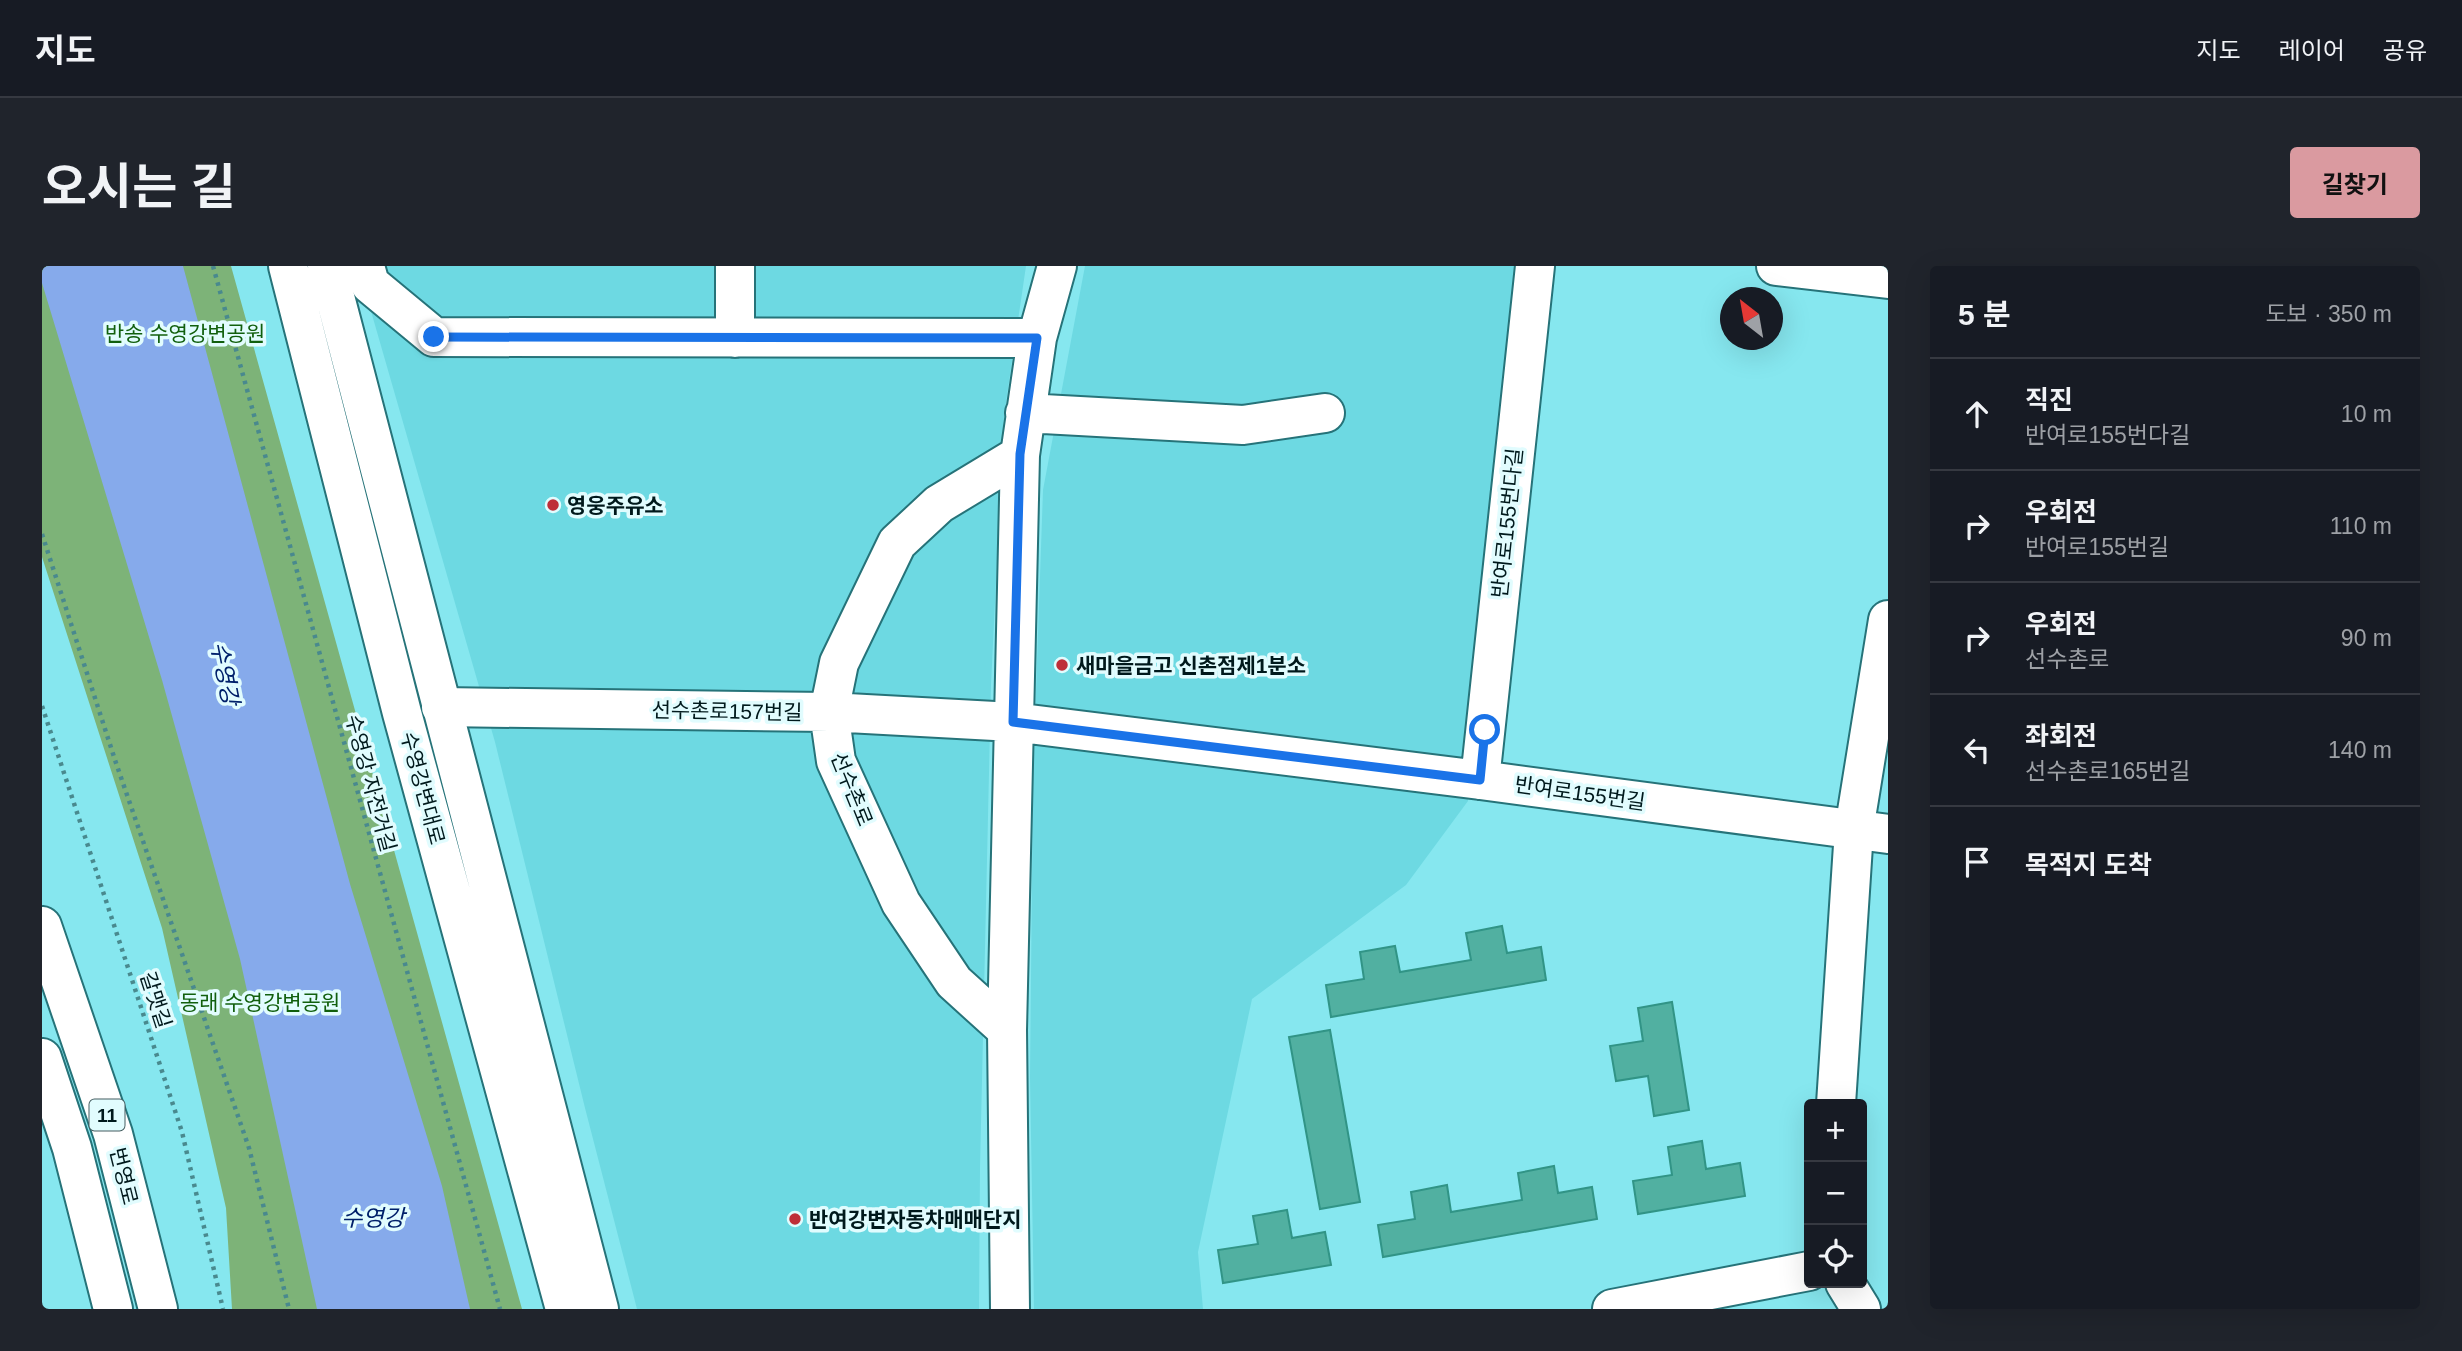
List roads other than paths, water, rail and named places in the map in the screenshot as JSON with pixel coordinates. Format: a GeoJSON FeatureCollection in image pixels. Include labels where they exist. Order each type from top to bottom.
{"type":"FeatureCollection","features":[{"type":"Feature","properties":{"kind":"main road","name":"수영강변대로"},"geometry":{"type":"LineString","coordinates":[[288,266],[402,713],[565,1309]]}},
{"type":"Feature","properties":{"kind":"main road","name":"수영강변대로"},"geometry":{"type":"LineString","coordinates":[[327,266],[598,1309]]}},
{"type":"Feature","properties":{"kind":"main road"},"geometry":{"type":"LineString","coordinates":[[365,266],[370,284],[434,337],[1037,338]]}},
{"type":"Feature","properties":{"kind":"main road"},"geometry":{"type":"LineString","coordinates":[[735,266],[735,338]]}},
{"type":"Feature","properties":{"kind":"main road"},"geometry":{"type":"LineString","coordinates":[[1010,1309],[1007,1030],[1020,454],[1037,338],[1057,266]]}},
{"type":"Feature","properties":{"kind":"main road","name":"반여로155번다길"},"geometry":{"type":"LineString","coordinates":[[1480,780],[1535,266]]}},
{"type":"Feature","properties":{"kind":"main road"},"geometry":{"type":"LineString","coordinates":[[1776,266],[1888,279]]}},
{"type":"Feature","properties":{"kind":"main road"},"geometry":{"type":"LineString","coordinates":[[1025,413],[1242,425],[1325,412]]}},
{"type":"Feature","properties":{"kind":"main road","name":"선수촌로"},"geometry":{"type":"LineString","coordinates":[[1007,1030],[954,982],[901,903],[836,761],[829,712],[839,663],[897,543],[939,504],[1020,454]]}},
{"type":"Feature","properties":{"kind":"main road"},"geometry":{"type":"LineString","coordinates":[[1837,1099],[1871,832],[1888,620]]}},
{"type":"Feature","properties":{"kind":"main road","name":"선수촌로157번길"},"geometry":{"type":"LineString","coordinates":[[441,707],[829,712],[1013,722]]}},
{"type":"Feature","properties":{"kind":"main road","name":"반여로155번길"},"geometry":{"type":"LineString","coordinates":[[1013,722],[1871,832]]}},
{"type":"Feature","properties":{"kind":"main road","name":"번영로"},"geometry":{"type":"LineString","coordinates":[[42,926],[113,1134],[158,1309]]}},
{"type":"Feature","properties":{"kind":"main road","name":"번영로"},"geometry":{"type":"LineString","coordinates":[[42,1058],[72,1148],[113,1309]]}},
{"type":"Feature","properties":{"kind":"main road"},"geometry":{"type":"LineString","coordinates":[[1612,1309],[1804,1272]]}},
{"type":"Feature","properties":{"kind":"main road"},"geometry":{"type":"LineString","coordinates":[[1848,1288],[1861,1309]]}},
{"type":"Feature","properties":{"kind":"main road"},"geometry":{"type":"LineString","coordinates":[[1870,1309],[1888,1306]]}},
{"type":"Feature","properties":{"kind":"water","name":"수영강"},"geometry":{"type":"Polygon","coordinates":[[[42,266],[183,266],[350,884],[442,1186],[470,1309],[317,1309],[240,959],[162,680],[42,283],[42,266]]]}},
{"type":"Feature","properties":{"kind":"place","name":"영웅주유소"},"geometry":{"type":"Point","coordinates":[553,505]}},
{"type":"Feature","properties":{"kind":"place","name":"새마을금고 신촌점제1분소"},"geometry":{"type":"Point","coordinates":[1062,665]}},
{"type":"Feature","properties":{"kind":"place","name":"반여강변자동차매매단지"},"geometry":{"type":"Point","coordinates":[795,1219]}},
{"type":"Feature","properties":{"kind":"park label","name":"반송 수영강변공원"},"geometry":{"type":"Point","coordinates":[185,333]}},
{"type":"Feature","properties":{"kind":"park label","name":"동래 수영강변공원"},"geometry":{"type":"Point","coordinates":[260,1002]}}]}
